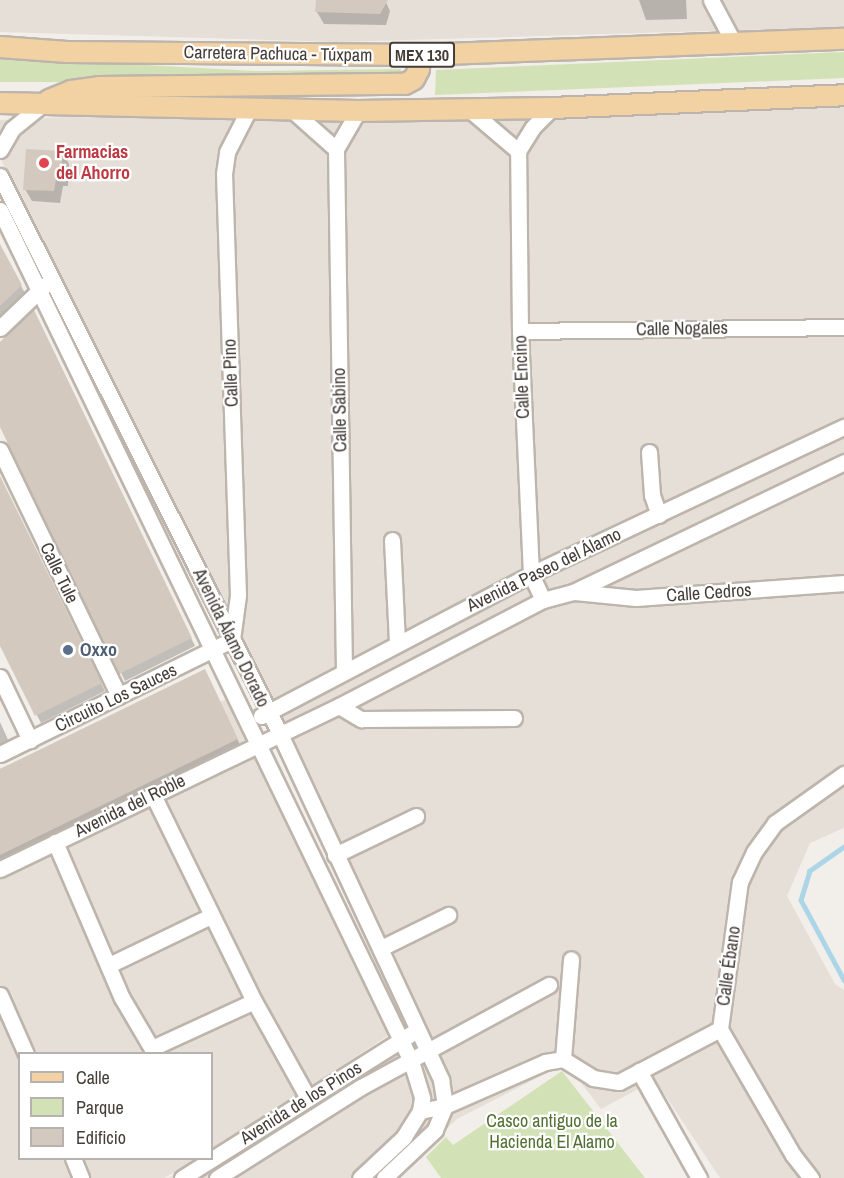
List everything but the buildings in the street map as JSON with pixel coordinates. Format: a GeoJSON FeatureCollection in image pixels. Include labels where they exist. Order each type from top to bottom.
{"type":"FeatureCollection","features":[{"type":"Feature","properties":{"kind":"main road","name":"Carretera Pachuca - Túxpam"},"geometry":{"type":"LineString","coordinates":[[0,47],[67,52],[420,55],[735,45],[844,39]]}},
{"type":"Feature","properties":{"kind":"main road"},"geometry":{"type":"LineString","coordinates":[[44,103],[71,91],[99,87],[405,84],[419,69],[420,55]]}},
{"type":"Feature","properties":{"kind":"main road"},"geometry":{"type":"LineString","coordinates":[[0,103],[248,111],[470,110],[844,94]]}},
{"type":"Feature","properties":{"kind":"street"},"geometry":{"type":"LineString","coordinates":[[711,0],[735,45]]}},
{"type":"Feature","properties":{"kind":"street"},"geometry":{"type":"LineString","coordinates":[[0,150],[12,129],[44,103]]}},
{"type":"Feature","properties":{"kind":"street"},"geometry":{"type":"LineString","coordinates":[[470,110],[518,151],[533,127],[552,108]]}},
{"type":"Feature","properties":{"kind":"street","name":"Calle Pino"},"geometry":{"type":"LineString","coordinates":[[232,640],[238,595],[224,174],[228,152],[248,111]]}},
{"type":"Feature","properties":{"kind":"street"},"geometry":{"type":"LineString","coordinates":[[293,111],[336,150],[358,111]]}},
{"type":"Feature","properties":{"kind":"street","name":"Calle Sabino"},"geometry":{"type":"LineString","coordinates":[[336,150],[344,671]]}},
{"type":"Feature","properties":{"kind":"street","name":"Calle Encino"},"geometry":{"type":"LineString","coordinates":[[518,151],[520,331],[531,574],[543,600]]}},
{"type":"Feature","properties":{"kind":"street","name":"Avenida Álamo Dorado"},"geometry":{"type":"LineString","coordinates":[[0,176],[280,734],[429,1051],[441,1080],[445,1106]]}},
{"type":"Feature","properties":{"kind":"street","name":"Avenida Álamo Dorado"},"geometry":{"type":"LineString","coordinates":[[0,210],[130,483],[250,722],[402,1039],[422,1098],[420,1111]]}},
{"type":"Feature","properties":{"kind":"street"},"geometry":{"type":"LineString","coordinates":[[0,328],[51,278]]}},
{"type":"Feature","properties":{"kind":"street","name":"Calle Nogales"},"geometry":{"type":"LineString","coordinates":[[520,331],[844,327]]}},
{"type":"Feature","properties":{"kind":"street","name":"Avenida Paseo del Álamo"},"geometry":{"type":"LineString","coordinates":[[250,722],[397,642],[531,574],[844,427]]}},
{"type":"Feature","properties":{"kind":"street","name":"Calle Tule"},"geometry":{"type":"LineString","coordinates":[[0,450],[119,696]]}},
{"type":"Feature","properties":{"kind":"street"},"geometry":{"type":"LineString","coordinates":[[649,452],[652,495],[659,515]]}},
{"type":"Feature","properties":{"kind":"street","name":"Avenida Paseo del Álamo"},"geometry":{"type":"LineString","coordinates":[[260,743],[339,706],[543,600],[573,591],[844,462]]}},
{"type":"Feature","properties":{"kind":"street"},"geometry":{"type":"LineString","coordinates":[[130,483],[148,473]]}},
{"type":"Feature","properties":{"kind":"street"},"geometry":{"type":"LineString","coordinates":[[392,540],[397,642]]}},
{"type":"Feature","properties":{"kind":"street","name":"Calle Cedros"},"geometry":{"type":"LineString","coordinates":[[573,591],[636,598],[844,583]]}},
{"type":"Feature","properties":{"kind":"street","name":"Circuito Los Sauces"},"geometry":{"type":"LineString","coordinates":[[0,754],[232,640]]}},
{"type":"Feature","properties":{"kind":"street"},"geometry":{"type":"LineString","coordinates":[[0,677],[30,740]]}},
{"type":"Feature","properties":{"kind":"street"},"geometry":{"type":"LineString","coordinates":[[339,706],[361,719],[514,718]]}},
{"type":"Feature","properties":{"kind":"street","name":"Avenida del Roble"},"geometry":{"type":"LineString","coordinates":[[0,869],[260,743]]}},
{"type":"Feature","properties":{"kind":"street","name":"Calle Ébano"},"geometry":{"type":"LineString","coordinates":[[811,1178],[793,1155],[720,1029],[740,882],[754,852],[776,823],[844,774]]}},
{"type":"Feature","properties":{"kind":"street"},"geometry":{"type":"LineString","coordinates":[[153,795],[254,1001],[308,1098]]}},
{"type":"Feature","properties":{"kind":"street"},"geometry":{"type":"LineString","coordinates":[[335,855],[416,816]]}},
{"type":"Feature","properties":{"kind":"street"},"geometry":{"type":"LineString","coordinates":[[55,842],[122,998],[154,1051],[254,1001]]}},
{"type":"Feature","properties":{"kind":"street"},"geometry":{"type":"LineString","coordinates":[[381,948],[448,915]]}},
{"type":"Feature","properties":{"kind":"street"},"geometry":{"type":"LineString","coordinates":[[109,965],[212,916]]}},
{"type":"Feature","properties":{"kind":"street"},"geometry":{"type":"LineString","coordinates":[[563,1059],[571,959]]}},
{"type":"Feature","properties":{"kind":"street","name":"Avenida de los Pinos"},"geometry":{"type":"LineString","coordinates":[[217,1178],[361,1086],[549,985]]}},
{"type":"Feature","properties":{"kind":"street"},"geometry":{"type":"LineString","coordinates":[[0,995],[26,1052]]}},
{"type":"Feature","properties":{"kind":"street","name":"Avenida de los Pinos"},"geometry":{"type":"LineString","coordinates":[[213,1157],[419,1029]]}},
{"type":"Feature","properties":{"kind":"street"},"geometry":{"type":"LineString","coordinates":[[360,1178],[404,1137],[420,1111],[445,1106],[545,1062],[563,1059],[605,1082],[619,1082],[720,1029]]}},
{"type":"Feature","properties":{"kind":"street"},"geometry":{"type":"LineString","coordinates":[[639,1071],[699,1178]]}},
{"type":"Feature","properties":{"kind":"street"},"geometry":{"type":"LineString","coordinates":[[385,1178],[435,1130],[445,1106]]}},
{"type":"Feature","properties":{"kind":"street"},"geometry":{"type":"LineString","coordinates":[[260,1129],[265,1148]]}},
{"type":"Feature","properties":{"kind":"street"},"geometry":{"type":"LineString","coordinates":[[73,1160],[81,1178]]}},
{"type":"Feature","properties":{"kind":"street","name":"Avenida de los Pinos"},"geometry":{"type":"LineString","coordinates":[[182,1178],[208,1160]]}},
{"type":"Feature","properties":{"kind":"shaded area"},"geometry":{"type":"Polygon","coordinates":[[[0,0],[844,0],[844,27],[337,42],[0,32],[0,0]]]}},
{"type":"Feature","properties":{"kind":"shaded area"},"geometry":{"type":"Polygon","coordinates":[[[844,105],[844,828],[810,843],[787,896],[835,984],[844,990],[844,1178],[720,1178],[655,1080],[601,1109],[566,1063],[457,1119],[395,1178],[169,1178],[198,1160],[213,1160],[213,1151],[421,1021],[0,158],[0,120],[71,117],[369,122],[844,105]]]}},
{"type":"Feature","properties":{"kind":"shaded area"},"geometry":{"type":"Polygon","coordinates":[[[239,693],[403,1026],[213,1149],[213,1052],[18,1052],[18,1160],[195,1160],[164,1178],[0,1178],[0,806],[239,693]]]}},
{"type":"Feature","properties":{"kind":"green space"},"geometry":{"type":"Polygon","coordinates":[[[844,52],[844,78],[435,95],[436,70],[844,52]]]}},
{"type":"Feature","properties":{"kind":"green space"},"geometry":{"type":"Polygon","coordinates":[[[0,57],[255,71],[401,69],[400,76],[254,82],[0,82],[0,57]]]}},
{"type":"Feature","properties":{"kind":"green space","name":"Casco antiguo de la Hacienda El Alamo"},"geometry":{"type":"Polygon","coordinates":[[[562,1071],[645,1178],[441,1178],[426,1157],[446,1137],[453,1145],[562,1071]]]}},
{"type":"Feature","properties":{"kind":"waterway"},"geometry":{"type":"LineString","coordinates":[[844,847],[810,871],[801,900],[844,980]]}},
{"type":"Feature","properties":{"kind":"place","name":"Farmacias del Ahorro"},"geometry":{"type":"Point","coordinates":[44,163]}},
{"type":"Feature","properties":{"kind":"place","name":"Oxxo"},"geometry":{"type":"Point","coordinates":[68,650]}}]}
